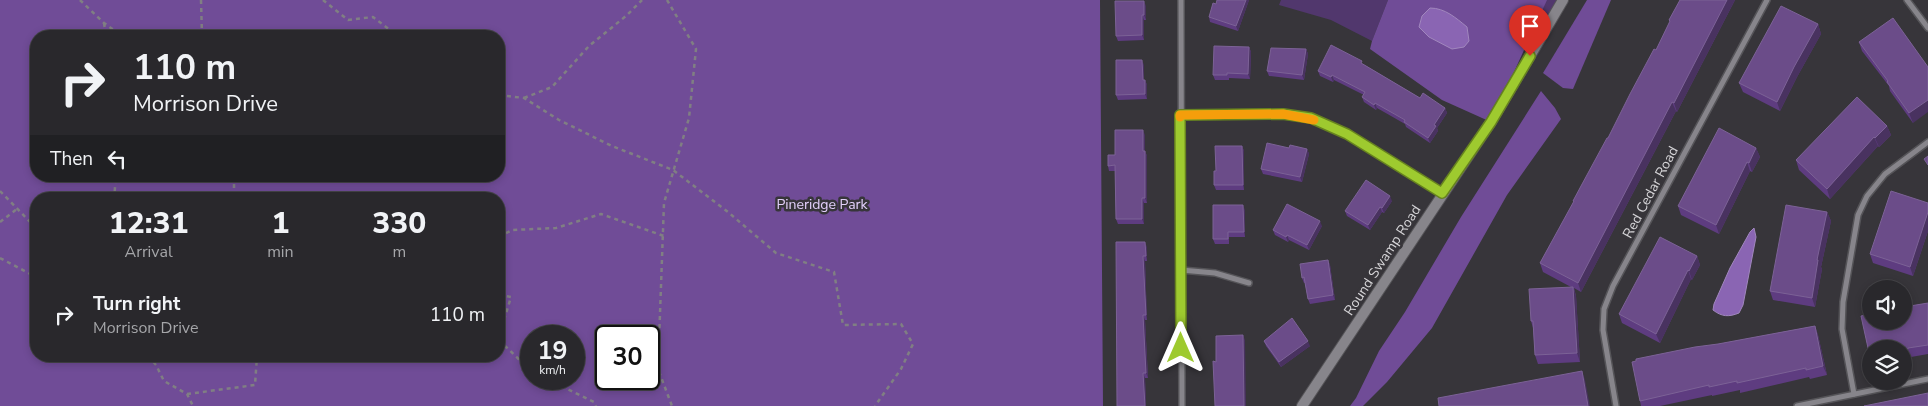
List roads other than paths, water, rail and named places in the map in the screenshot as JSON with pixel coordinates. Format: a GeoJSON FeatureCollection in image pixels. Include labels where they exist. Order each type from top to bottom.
{"type":"FeatureCollection","features":[{"type":"Feature","properties":{"kind":"main road","name":"Round Swamp Road"},"geometry":{"type":"LineString","coordinates":[[1302,406],[1491,122],[1563,0]]}},
{"type":"Feature","properties":{"kind":"street"},"geometry":{"type":"LineString","coordinates":[[1181,0],[1182,406]]}},
{"type":"Feature","properties":{"kind":"street","name":"Red Cedar Road"},"geometry":{"type":"LineString","coordinates":[[1616,406],[1603,330],[1604,309],[1610,294],[1766,0]]}},
{"type":"Feature","properties":{"kind":"street"},"geometry":{"type":"LineString","coordinates":[[1907,0],[1928,28]]}},
{"type":"Feature","properties":{"kind":"street"},"geometry":{"type":"LineString","coordinates":[[1180,115],[1283,114],[1311,118],[1347,134],[1442,193]]}},
{"type":"Feature","properties":{"kind":"street"},"geometry":{"type":"LineString","coordinates":[[1854,394],[1842,329],[1843,302],[1858,215],[1867,196],[1885,174],[1928,142]]}},
{"type":"Feature","properties":{"kind":"street"},"geometry":{"type":"LineString","coordinates":[[1181,270],[1215,273],[1249,282]]}},
{"type":"Feature","properties":{"kind":"street"},"geometry":{"type":"LineString","coordinates":[[1797,406],[1928,379]]}},
{"type":"Feature","properties":{"kind":"park label","name":"Pineridge Park"},"geometry":{"type":"Point","coordinates":[822,204]}}]}
